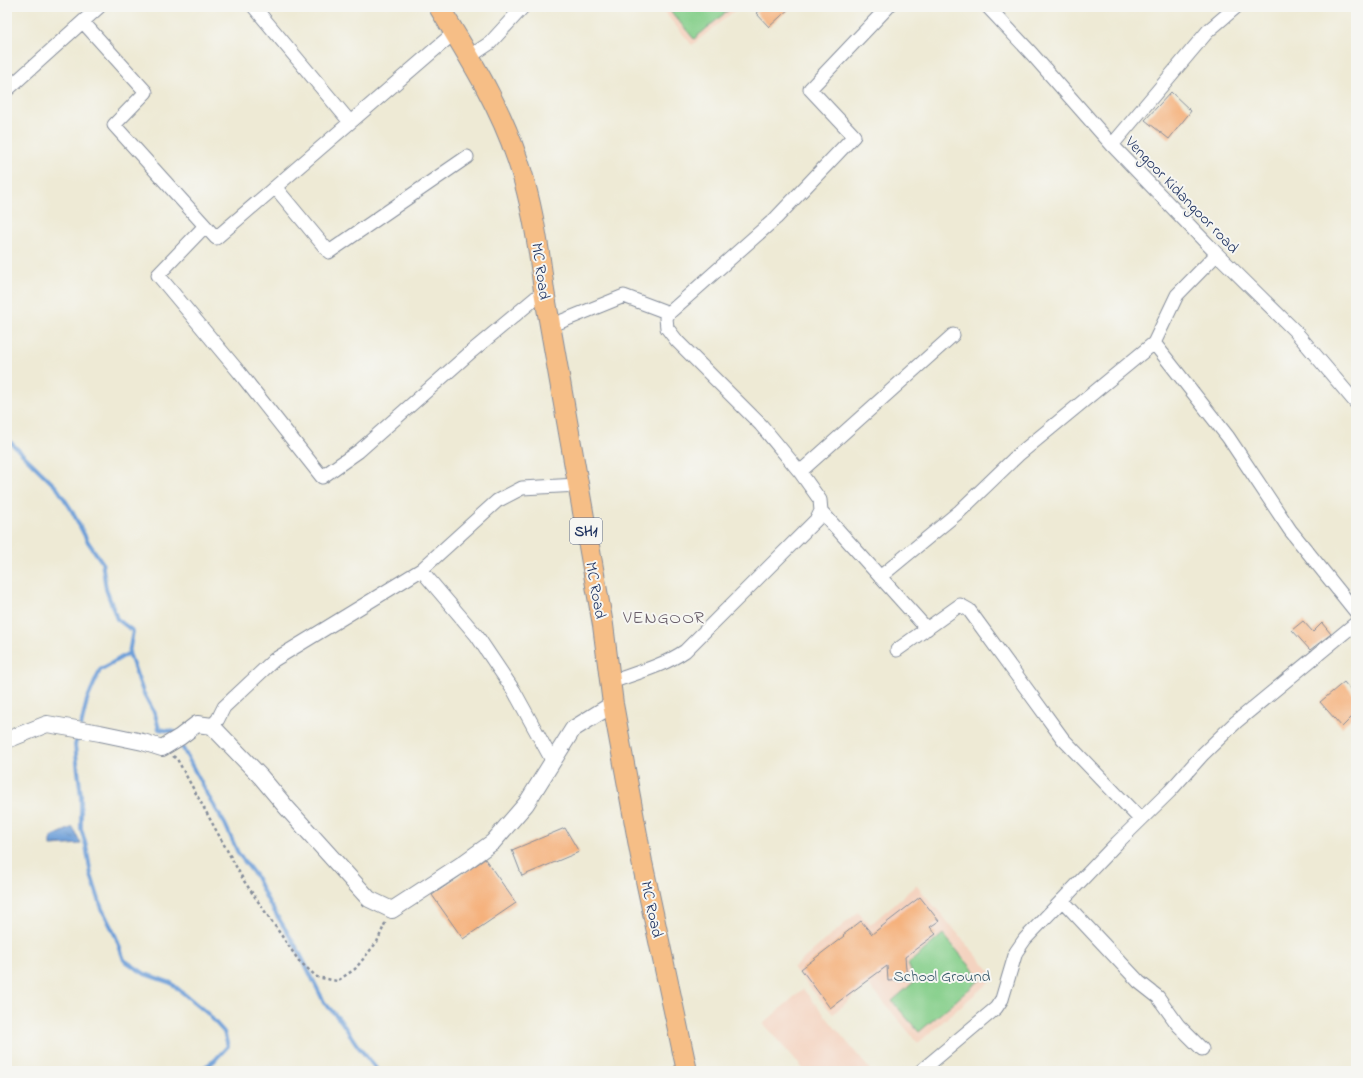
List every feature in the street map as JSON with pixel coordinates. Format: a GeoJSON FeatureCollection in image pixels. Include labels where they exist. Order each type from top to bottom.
{"type":"FeatureCollection","features":[{"type":"Feature","properties":{"kind":"main road","name":"MC Road"},"geometry":{"type":"LineString","coordinates":[[439,7],[455,32],[489,94],[517,157],[531,205],[540,255],[544,291],[603,625],[613,704],[642,862],[687,1071]]}},
{"type":"Feature","properties":{"kind":"street"},"geometry":{"type":"LineString","coordinates":[[7,90],[100,7]]}},
{"type":"Feature","properties":{"kind":"street"},"geometry":{"type":"LineString","coordinates":[[254,7],[350,122]]}},
{"type":"Feature","properties":{"kind":"street"},"geometry":{"type":"LineString","coordinates":[[469,57],[490,43],[523,7]]}},
{"type":"Feature","properties":{"kind":"street"},"geometry":{"type":"LineString","coordinates":[[611,682],[662,664],[685,651],[817,519],[821,511],[820,500],[800,472],[761,425],[677,341],[667,328],[666,318],[669,313],[776,218],[854,136],[810,89],[888,7]]}},
{"type":"Feature","properties":{"kind":"street","name":"Vengoor Kidangoor road"},"geometry":{"type":"LineString","coordinates":[[988,7],[1032,54],[1112,145],[1217,254],[1295,331],[1356,403]]}},
{"type":"Feature","properties":{"kind":"street"},"geometry":{"type":"LineString","coordinates":[[1112,145],[1208,31],[1236,7]]}},
{"type":"Feature","properties":{"kind":"street"},"geometry":{"type":"LineString","coordinates":[[83,22],[146,92],[114,125],[216,238],[455,32]]}},
{"type":"Feature","properties":{"kind":"street"},"geometry":{"type":"LineString","coordinates":[[275,187],[329,252],[467,157]]}},
{"type":"Feature","properties":{"kind":"street"},"geometry":{"type":"LineString","coordinates":[[205,226],[158,275],[239,372],[322,477],[359,451],[472,351],[544,291]]}},
{"type":"Feature","properties":{"kind":"street"},"geometry":{"type":"LineString","coordinates":[[880,577],[960,511],[1018,455],[1154,343],[1177,295],[1217,254]]}},
{"type":"Feature","properties":{"kind":"street"},"geometry":{"type":"LineString","coordinates":[[550,326],[624,296],[669,313]]}},
{"type":"Feature","properties":{"kind":"street"},"geometry":{"type":"LineString","coordinates":[[800,472],[953,335]]}},
{"type":"Feature","properties":{"kind":"street"},"geometry":{"type":"LineString","coordinates":[[1154,343],[1228,437],[1290,530],[1356,612]]}},
{"type":"Feature","properties":{"kind":"street"},"geometry":{"type":"LineString","coordinates":[[212,726],[218,719],[224,707],[274,660],[421,570],[497,501],[522,488],[578,484]]}},
{"type":"Feature","properties":{"kind":"street"},"geometry":{"type":"LineString","coordinates":[[821,511],[927,629]]}},
{"type":"Feature","properties":{"kind":"street"},"geometry":{"type":"LineString","coordinates":[[421,570],[477,636],[514,691],[553,762]]}},
{"type":"Feature","properties":{"kind":"street"},"geometry":{"type":"LineString","coordinates":[[898,650],[960,605],[969,610],[1063,739],[1140,819]]}},
{"type":"Feature","properties":{"kind":"street"},"geometry":{"type":"LineString","coordinates":[[921,1071],[996,1008],[1002,999],[1016,952],[1025,939],[1116,843],[1170,791],[1236,722],[1356,623]]}},
{"type":"Feature","properties":{"kind":"street"},"geometry":{"type":"LineString","coordinates":[[7,740],[47,724],[100,732],[162,748],[179,738],[197,724],[212,726],[260,777],[369,899],[392,910],[461,865],[493,842],[526,804],[573,729],[613,704]]}},
{"type":"Feature","properties":{"kind":"street"},"geometry":{"type":"LineString","coordinates":[[1062,900],[1139,982],[1158,997],[1178,1025],[1202,1049]]}},
{"type":"Feature","properties":{"kind":"path"},"geometry":{"type":"LineString","coordinates":[[162,748],[177,759],[244,880],[299,961],[317,977],[337,981],[355,969],[377,942],[392,910]]}},
{"type":"Feature","properties":{"kind":"shaded area"},"geometry":{"type":"Polygon","coordinates":[[[660,7],[739,7],[692,45],[660,7]]]}},
{"type":"Feature","properties":{"kind":"shaded area"},"geometry":{"type":"Polygon","coordinates":[[[916,885],[995,977],[918,1043],[868,984],[833,1014],[793,968],[858,912],[870,925],[916,885]]]}},
{"type":"Feature","properties":{"kind":"shaded area"},"geometry":{"type":"Polygon","coordinates":[[[803,989],[871,1071],[805,1071],[763,1024],[803,989]]]}},
{"type":"Feature","properties":{"kind":"green space"},"geometry":{"type":"Polygon","coordinates":[[[667,7],[732,7],[694,39],[667,7]]]}},
{"type":"Feature","properties":{"kind":"green space","name":"School Ground"},"geometry":{"type":"Polygon","coordinates":[[[943,934],[981,979],[919,1032],[892,1001],[915,981],[908,964],[943,934]]]}},
{"type":"Feature","properties":{"kind":"water"},"geometry":{"type":"Polygon","coordinates":[[[73,827],[81,844],[51,846],[51,837],[73,827]]]}},
{"type":"Feature","properties":{"kind":"building"},"geometry":{"type":"Polygon","coordinates":[[[763,7],[791,7],[769,27],[756,13],[763,7]]]}},
{"type":"Feature","properties":{"kind":"building"},"geometry":{"type":"Polygon","coordinates":[[[1171,92],[1191,111],[1169,139],[1145,120],[1171,92]]]}},
{"type":"Feature","properties":{"kind":"building"},"geometry":{"type":"Polygon","coordinates":[[[1303,621],[1313,632],[1322,623],[1331,634],[1310,650],[1292,630],[1303,621]]]}},
{"type":"Feature","properties":{"kind":"building"},"geometry":{"type":"Polygon","coordinates":[[[1344,682],[1356,697],[1356,713],[1342,727],[1320,702],[1344,682]]]}},
{"type":"Feature","properties":{"kind":"building"},"geometry":{"type":"Polygon","coordinates":[[[565,828],[579,852],[522,876],[512,850],[565,828]]]}},
{"type":"Feature","properties":{"kind":"building"},"geometry":{"type":"Polygon","coordinates":[[[485,859],[516,903],[463,939],[432,895],[485,859]]]}},
{"type":"Feature","properties":{"kind":"building"},"geometry":{"type":"Polygon","coordinates":[[[920,897],[939,921],[930,927],[936,934],[905,957],[907,980],[888,981],[887,966],[830,1008],[801,969],[861,921],[872,934],[920,897]]]}},
{"type":"Feature","properties":{"kind":"waterway"},"geometry":{"type":"LineString","coordinates":[[7,439],[57,488],[71,509],[88,542],[102,562],[106,589],[117,619],[133,631],[129,653],[100,670],[87,700],[81,726]]}},
{"type":"Feature","properties":{"kind":"waterway"},"geometry":{"type":"LineString","coordinates":[[129,653],[143,692],[155,714],[159,729],[175,732],[176,734]]}},
{"type":"Feature","properties":{"kind":"waterway"},"geometry":{"type":"LineString","coordinates":[[79,732],[75,745],[81,796],[81,829],[86,845],[91,875],[102,909],[116,937],[124,960],[145,974],[171,983],[207,1013],[224,1032],[228,1046],[214,1061],[199,1071]]}},
{"type":"Feature","properties":{"kind":"waterway"},"geometry":{"type":"LineString","coordinates":[[179,741],[208,796],[225,824],[238,853],[255,875],[268,901],[298,950],[324,1002],[341,1021],[357,1045],[378,1071]]}},
{"type":"Feature","properties":{"kind":"district","name":"VENGOOR"},"geometry":{"type":"Point","coordinates":[664,617]}}]}
